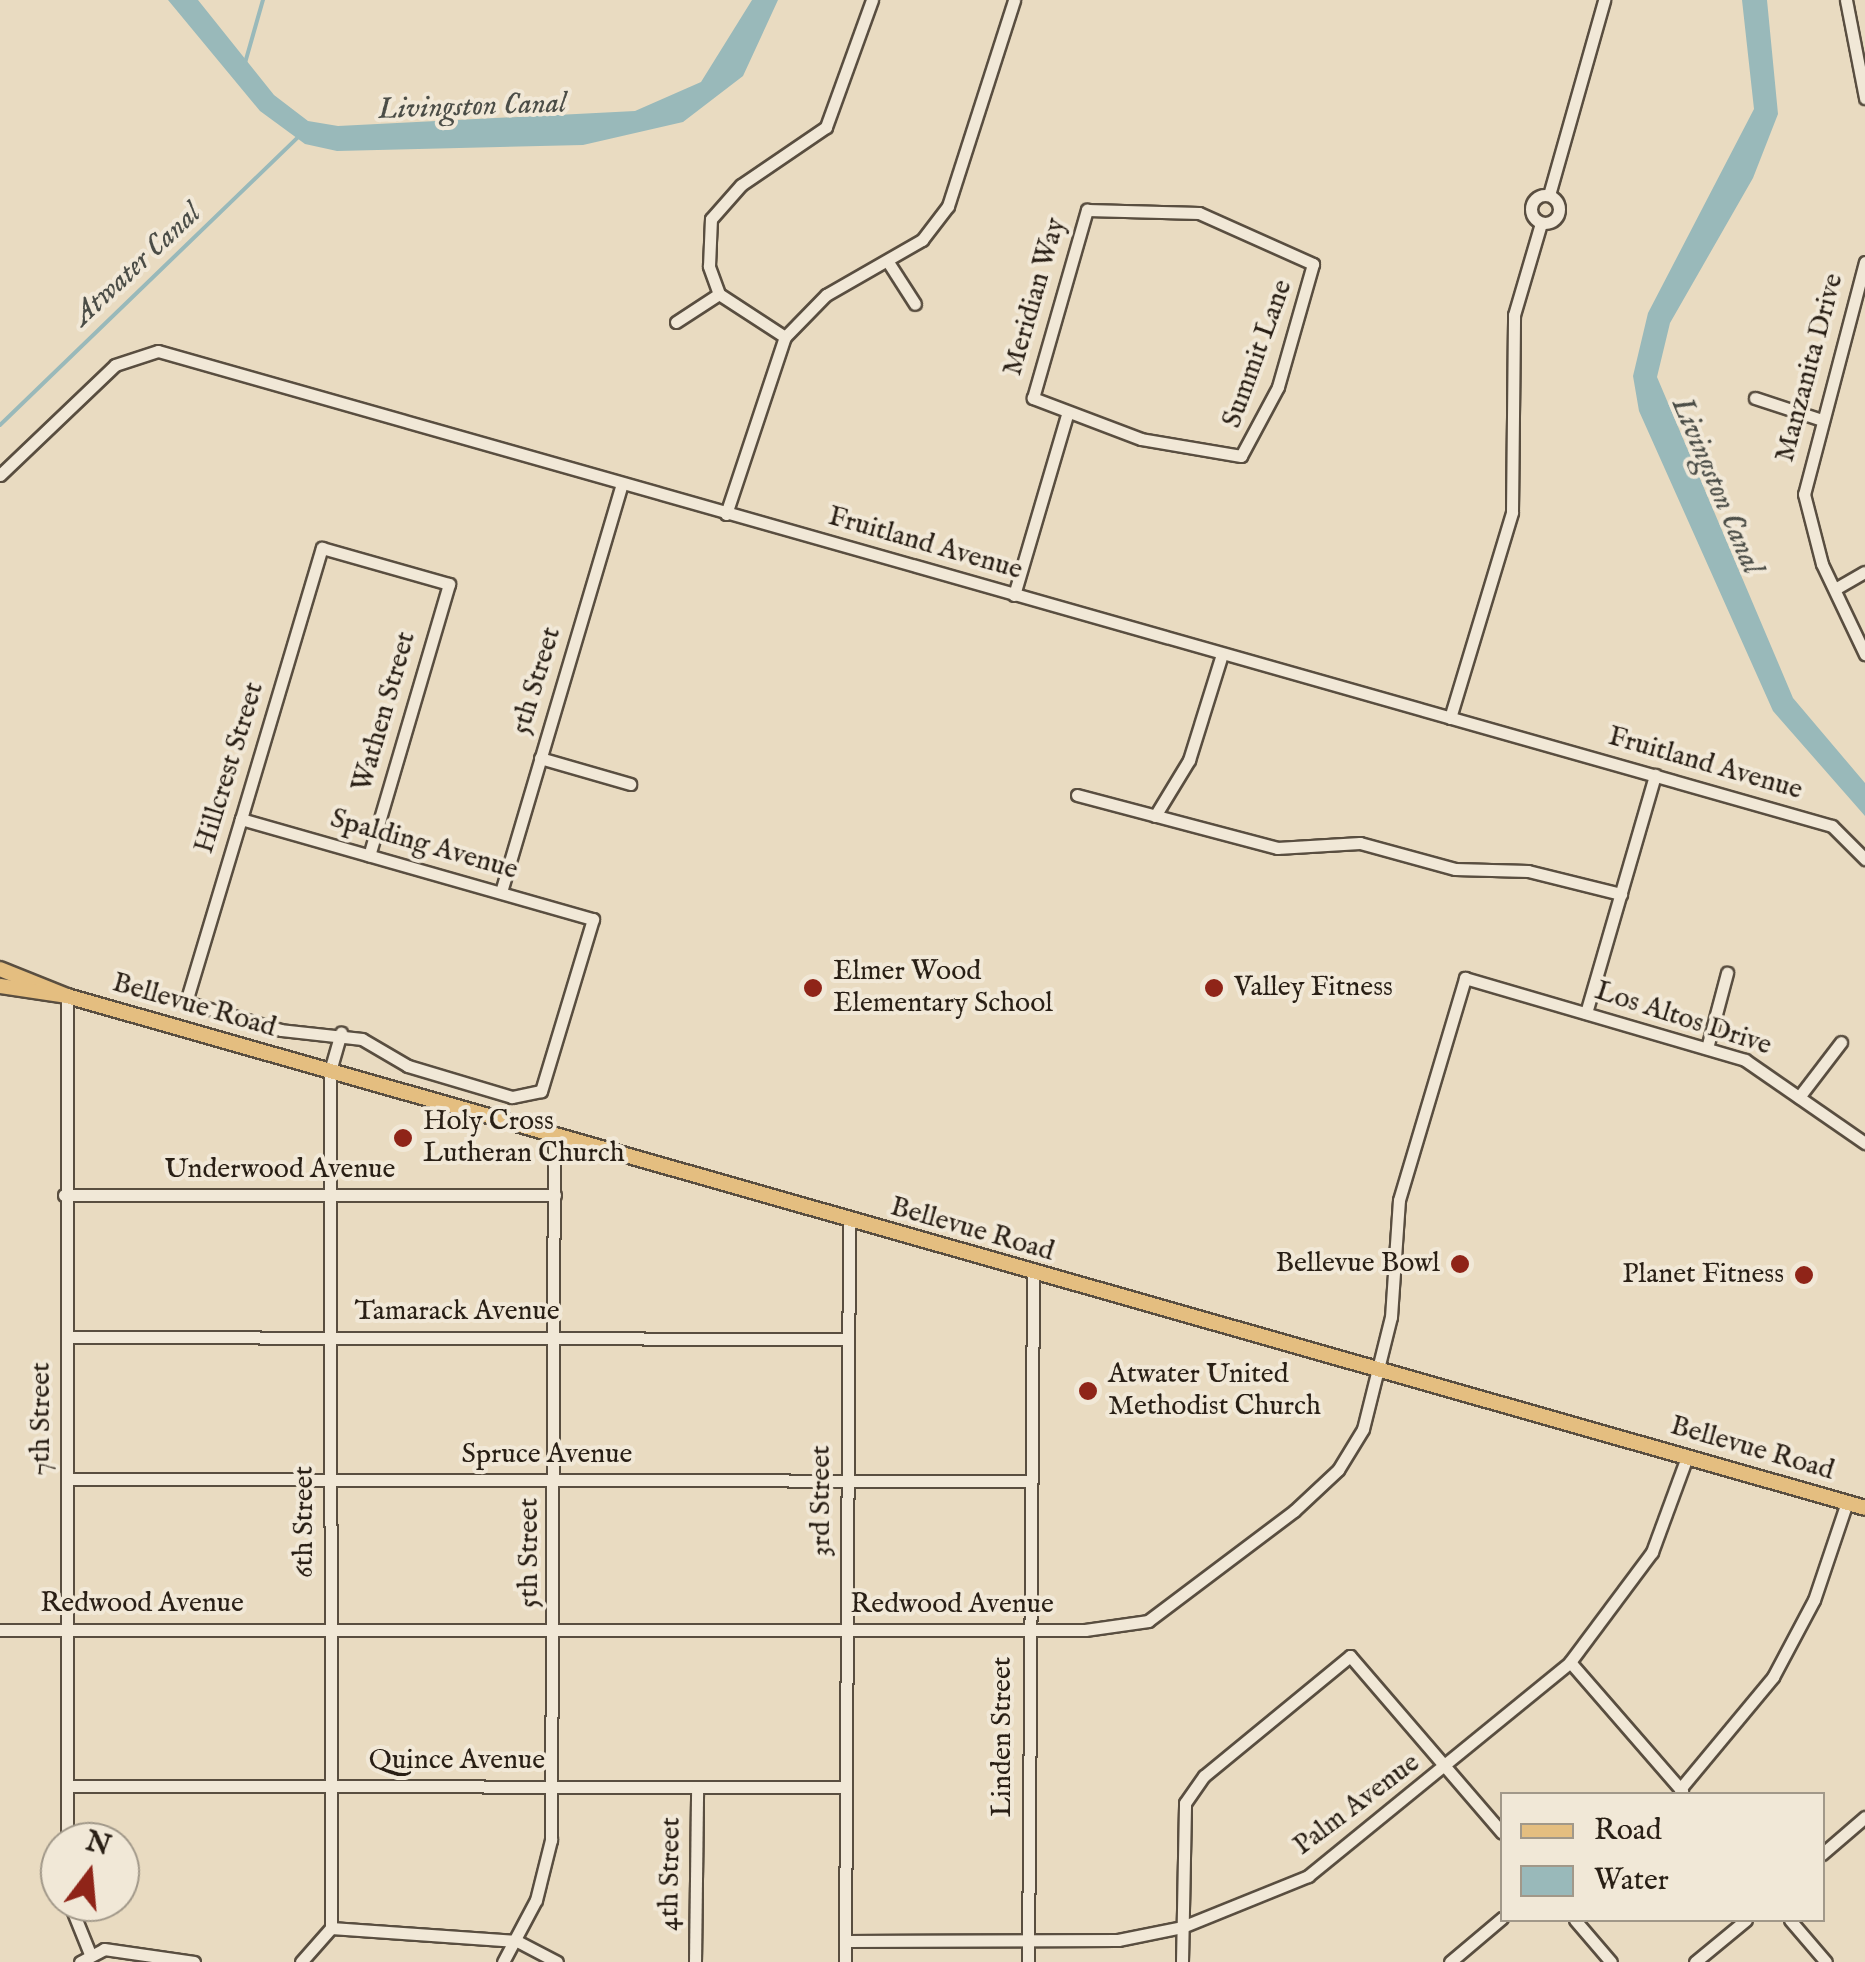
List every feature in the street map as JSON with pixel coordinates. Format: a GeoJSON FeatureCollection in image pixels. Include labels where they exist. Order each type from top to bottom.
{"type":"FeatureCollection","features":[{"type":"Feature","properties":{"kind":"main road","name":"Bellevue Road"},"geometry":{"type":"LineString","coordinates":[[0,969],[67,996],[1865,1508]]}},
{"type":"Feature","properties":{"kind":"main road","name":"Bellevue Road"},"geometry":{"type":"LineString","coordinates":[[0,986],[67,996]]}},
{"type":"Feature","properties":{"kind":"street"},"geometry":{"type":"LineString","coordinates":[[785,338],[719,294],[709,266],[711,220],[742,185],[826,126],[872,0]]}},
{"type":"Feature","properties":{"kind":"street"},"geometry":{"type":"LineString","coordinates":[[726,514],[785,338],[826,295],[890,265],[953,196],[1014,0]]}},
{"type":"Feature","properties":{"kind":"street"},"geometry":{"type":"LineString","coordinates":[[1541,223],[1532,204],[1548,195],[1604,0]]}},
{"type":"Feature","properties":{"kind":"street"},"geometry":{"type":"LineString","coordinates":[[1846,0],[1865,71]]}},
{"type":"Feature","properties":{"kind":"street"},"geometry":{"type":"LineString","coordinates":[[1860,53],[1865,98]]}},
{"type":"Feature","properties":{"kind":"street"},"geometry":{"type":"LineString","coordinates":[[1450,718],[1512,512],[1514,315],[1541,223],[1560,210],[1548,195]]}},
{"type":"Feature","properties":{"kind":"street","name":"Meridian Way"},"geometry":{"type":"LineString","coordinates":[[1067,415],[1034,398],[1088,210],[1200,213],[1313,264]]}},
{"type":"Feature","properties":{"kind":"street","name":"Manzanita Drive"},"geometry":{"type":"LineString","coordinates":[[1865,262],[1819,419],[1804,494],[1835,589],[1865,654]]}},
{"type":"Feature","properties":{"kind":"street","name":"Summit Lane"},"geometry":{"type":"LineString","coordinates":[[1067,415],[1241,456],[1278,387],[1313,264]]}},
{"type":"Feature","properties":{"kind":"street"},"geometry":{"type":"LineString","coordinates":[[890,265],[915,304]]}},
{"type":"Feature","properties":{"kind":"street"},"geometry":{"type":"LineString","coordinates":[[676,322],[719,294]]}},
{"type":"Feature","properties":{"kind":"street","name":"Fruitland Avenue"},"geometry":{"type":"LineString","coordinates":[[0,474],[114,365],[158,351],[1832,826],[1865,859]]}},
{"type":"Feature","properties":{"kind":"street"},"geometry":{"type":"LineString","coordinates":[[1755,398],[1819,419]]}},
{"type":"Feature","properties":{"kind":"street"},"geometry":{"type":"LineString","coordinates":[[1014,595],[1067,415]]}},
{"type":"Feature","properties":{"kind":"street","name":"5th Street"},"geometry":{"type":"LineString","coordinates":[[501,892],[622,484]]}},
{"type":"Feature","properties":{"kind":"street","name":"Hillcrest Street"},"geometry":{"type":"LineString","coordinates":[[341,1033],[281,1030],[186,1002],[322,548],[449,584]]}},
{"type":"Feature","properties":{"kind":"street"},"geometry":{"type":"LineString","coordinates":[[1835,589],[1865,572]]}},
{"type":"Feature","properties":{"kind":"street","name":"Wathen Street"},"geometry":{"type":"LineString","coordinates":[[369,855],[449,584]]}},
{"type":"Feature","properties":{"kind":"street"},"geometry":{"type":"LineString","coordinates":[[1155,816],[1190,760],[1222,654]]}},
{"type":"Feature","properties":{"kind":"street"},"geometry":{"type":"LineString","coordinates":[[540,758],[630,784]]}},
{"type":"Feature","properties":{"kind":"street"},"geometry":{"type":"LineString","coordinates":[[1586,1013],[1655,775]]}},
{"type":"Feature","properties":{"kind":"street"},"geometry":{"type":"LineString","coordinates":[[1077,795],[1277,848],[1360,843],[1455,869],[1540,872],[1620,894]]}},
{"type":"Feature","properties":{"kind":"street","name":"Spalding Avenue"},"geometry":{"type":"LineString","coordinates":[[240,819],[592,919],[542,1091],[527,1099],[408,1066],[341,1033]]}},
{"type":"Feature","properties":{"kind":"street"},"geometry":{"type":"LineString","coordinates":[[1707,1048],[1727,973]]}},
{"type":"Feature","properties":{"kind":"street","name":"Los Altos Drive"},"geometry":{"type":"LineString","coordinates":[[1465,978],[1707,1048],[1776,1075],[1798,1097],[1865,1143]]}},
{"type":"Feature","properties":{"kind":"street","name":"Redwood Avenue"},"geometry":{"type":"LineString","coordinates":[[0,1630],[1027,1629],[1148,1621],[1196,1592],[1338,1470],[1363,1429],[1378,1370],[1398,1200],[1465,978]]}},
{"type":"Feature","properties":{"kind":"street","name":"7th Street"},"geometry":{"type":"LineString","coordinates":[[67,996],[67,1822]]}},
{"type":"Feature","properties":{"kind":"street","name":"6th Street"},"geometry":{"type":"LineString","coordinates":[[331,1928],[330,1071],[341,1033]]}},
{"type":"Feature","properties":{"kind":"street"},"geometry":{"type":"LineString","coordinates":[[1798,1097],[1840,1042]]}},
{"type":"Feature","properties":{"kind":"street","name":"5th Street"},"geometry":{"type":"LineString","coordinates":[[503,1962],[542,1881],[554,1786],[554,1134]]}},
{"type":"Feature","properties":{"kind":"street","name":"Underwood Avenue"},"geometry":{"type":"LineString","coordinates":[[64,1194],[555,1196]]}},
{"type":"Feature","properties":{"kind":"street","name":"3rd Street"},"geometry":{"type":"LineString","coordinates":[[846,1962],[849,1221]]}},
{"type":"Feature","properties":{"kind":"street","name":"Linden Street"},"geometry":{"type":"LineString","coordinates":[[1028,1962],[1026,1481],[1032,1272]]}},
{"type":"Feature","properties":{"kind":"street","name":"Tamarack Avenue"},"geometry":{"type":"LineString","coordinates":[[67,1337],[847,1339]]}},
{"type":"Feature","properties":{"kind":"street","name":"Palm Avenue"},"geometry":{"type":"LineString","coordinates":[[846,1942],[1118,1940],[1182,1927],[1308,1876],[1447,1768],[1570,1662],[1652,1552],[1686,1457]]}},
{"type":"Feature","properties":{"kind":"street","name":"Spruce Avenue"},"geometry":{"type":"LineString","coordinates":[[68,1479],[1026,1481]]}},
{"type":"Feature","properties":{"kind":"street"},"geometry":{"type":"LineString","coordinates":[[1570,1662],[1682,1792],[1773,1677],[1814,1600],[1847,1502]]}},
{"type":"Feature","properties":{"kind":"street"},"geometry":{"type":"LineString","coordinates":[[1182,1962],[1185,1804],[1204,1776],[1350,1656],[1500,1831]]}},
{"type":"Feature","properties":{"kind":"street","name":"Quince Avenue"},"geometry":{"type":"LineString","coordinates":[[67,1786],[846,1787]]}},
{"type":"Feature","properties":{"kind":"street","name":"4th Street"},"geometry":{"type":"LineString","coordinates":[[695,1962],[697,1786]]}},
{"type":"Feature","properties":{"kind":"street"},"geometry":{"type":"LineString","coordinates":[[1825,1851],[1865,1817]]}},
{"type":"Feature","properties":{"kind":"street"},"geometry":{"type":"LineString","coordinates":[[1450,1962],[1500,1920]]}},
{"type":"Feature","properties":{"kind":"street"},"geometry":{"type":"LineString","coordinates":[[75,1922],[85,1958],[144,1950],[194,1962]]}},
{"type":"Feature","properties":{"kind":"street"},"geometry":{"type":"LineString","coordinates":[[1577,1922],[1611,1962]]}},
{"type":"Feature","properties":{"kind":"street"},"geometry":{"type":"LineString","coordinates":[[1695,1962],[1744,1922]]}},
{"type":"Feature","properties":{"kind":"street"},"geometry":{"type":"LineString","coordinates":[[1792,1922],[1826,1962]]}},
{"type":"Feature","properties":{"kind":"street"},"geometry":{"type":"LineString","coordinates":[[301,1962],[331,1928],[516,1940],[557,1962]]}},
{"type":"Feature","properties":{"kind":"water"},"geometry":{"type":"Polygon","coordinates":[[[168,0],[198,0],[274,95],[308,121],[338,126],[635,111],[701,82],[752,0],[778,0],[743,76],[683,122],[583,145],[337,151],[305,144],[260,111],[168,0]]]}},
{"type":"Feature","properties":{"kind":"water"},"geometry":{"type":"Polygon","coordinates":[[[1742,0],[1767,0],[1778,114],[1753,178],[1670,323],[1657,377],[1793,698],[1865,783],[1865,816],[1773,711],[1639,411],[1633,376],[1648,313],[1754,109],[1742,0]]]}},
{"type":"Feature","properties":{"kind":"waterway"},"geometry":{"type":"LineString","coordinates":[[245,63],[263,0]]}},
{"type":"Feature","properties":{"kind":"waterway","name":"Atwater Canal"},"geometry":{"type":"LineString","coordinates":[[0,425],[298,137]]}},
{"type":"Feature","properties":{"kind":"place","name":"Elmer Wood Elementary School"},"geometry":{"type":"Point","coordinates":[813,988]}},
{"type":"Feature","properties":{"kind":"place","name":"Valley Fitness"},"geometry":{"type":"Point","coordinates":[1214,988]}},
{"type":"Feature","properties":{"kind":"place","name":"Holy Cross Lutheran Church"},"geometry":{"type":"Point","coordinates":[403,1138]}},
{"type":"Feature","properties":{"kind":"place","name":"Bellevue Bowl"},"geometry":{"type":"Point","coordinates":[1460,1264]}},
{"type":"Feature","properties":{"kind":"place","name":"Planet Fitness"},"geometry":{"type":"Point","coordinates":[1804,1275]}},
{"type":"Feature","properties":{"kind":"place","name":"Atwater United Methodist Church"},"geometry":{"type":"Point","coordinates":[1088,1391]}},
{"type":"Feature","properties":{"kind":"water label","name":"Livingston Canal"},"geometry":{"type":"Point","coordinates":[472,107]}},
{"type":"Feature","properties":{"kind":"water label","name":"Livingston Canal"},"geometry":{"type":"Point","coordinates":[1716,486]}}]}
